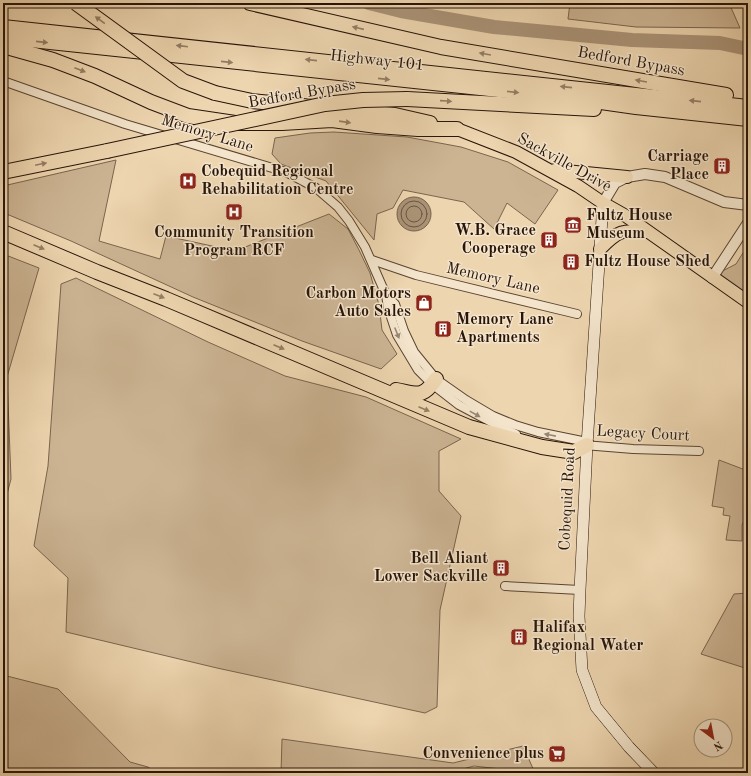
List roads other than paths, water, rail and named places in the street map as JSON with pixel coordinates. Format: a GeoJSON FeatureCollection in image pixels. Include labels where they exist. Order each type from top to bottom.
{"type":"FeatureCollection","features":[{"type":"Feature","properties":{"kind":"highway"},"geometry":{"type":"LineString","coordinates":[[76,3],[183,81],[215,93],[252,101],[395,115],[457,129]]}},
{"type":"Feature","properties":{"kind":"highway","name":"Bedford Bypass"},"geometry":{"type":"LineString","coordinates":[[250,3],[441,47],[748,99]]}},
{"type":"Feature","properties":{"kind":"highway","name":"Highway 101"},"geometry":{"type":"LineString","coordinates":[[3,27],[748,107]]}},
{"type":"Feature","properties":{"kind":"highway","name":"Highway 101"},"geometry":{"type":"LineString","coordinates":[[3,37],[748,119]]}},
{"type":"Feature","properties":{"kind":"highway"},"geometry":{"type":"LineString","coordinates":[[3,46],[67,65],[96,76],[151,102],[188,116],[235,123],[282,123],[332,120],[390,127],[457,129]]}},
{"type":"Feature","properties":{"kind":"highway","name":"Bedford Bypass"},"geometry":{"type":"LineString","coordinates":[[3,172],[325,104],[363,100],[407,99],[606,110],[636,107]]}},
{"type":"Feature","properties":{"kind":"highway"},"geometry":{"type":"LineString","coordinates":[[3,232],[173,302],[469,428],[542,447],[574,452],[587,445]]}},
{"type":"Feature","properties":{"kind":"highway"},"geometry":{"type":"LineString","coordinates":[[366,384],[421,394],[425,392],[434,381]]}},
{"type":"Feature","properties":{"kind":"main road","name":"Sackville Drive"},"geometry":{"type":"LineString","coordinates":[[457,129],[516,152],[578,186],[626,216],[748,302]]}},
{"type":"Feature","properties":{"kind":"main road"},"geometry":{"type":"LineString","coordinates":[[549,169],[627,177]]}},
{"type":"Feature","properties":{"kind":"main road","name":"Cobequid Road"},"geometry":{"type":"LineString","coordinates":[[603,203],[587,445],[580,590],[579,616],[582,670],[596,707],[629,747],[654,773]]}},
{"type":"Feature","properties":{"kind":"main road"},"geometry":{"type":"LineString","coordinates":[[600,249],[613,236],[626,230],[649,232]]}},
{"type":"Feature","properties":{"kind":"street","name":"Memory Lane"},"geometry":{"type":"LineString","coordinates":[[3,81],[125,124],[286,172],[316,188],[338,207],[349,221],[372,260],[416,276],[577,314]]}},
{"type":"Feature","properties":{"kind":"street"},"geometry":{"type":"LineString","coordinates":[[603,203],[615,183],[627,177],[645,174],[659,176],[724,202],[748,205]]}},
{"type":"Feature","properties":{"kind":"street"},"geometry":{"type":"LineString","coordinates":[[712,278],[748,223]]}},
{"type":"Feature","properties":{"kind":"street","name":"Legacy Court"},"geometry":{"type":"LineString","coordinates":[[372,260],[386,295],[388,308],[397,335],[418,370],[434,381],[459,405],[512,433],[547,443],[633,449],[699,451]]}},
{"type":"Feature","properties":{"kind":"street"},"geometry":{"type":"LineString","coordinates":[[505,586],[580,590]]}},
{"type":"Feature","properties":{"kind":"water"},"geometry":{"type":"Polygon","coordinates":[[[411,197],[417,197],[421,198],[428,204],[431,214],[430,221],[424,228],[417,231],[411,231],[407,230],[400,224],[397,217],[397,211],[398,207],[404,200],[411,197]]]}},
{"type":"Feature","properties":{"kind":"waterway"},"geometry":{"type":"LineString","coordinates":[[369,3],[401,11],[494,27],[632,40],[720,43],[748,49]]}},
{"type":"Feature","properties":{"kind":"place","name":"Carriage Place"},"geometry":{"type":"Point","coordinates":[722,166]}},
{"type":"Feature","properties":{"kind":"place","name":"Cobequid Regional Rehabilitation Centre"},"geometry":{"type":"Point","coordinates":[188,181]}},
{"type":"Feature","properties":{"kind":"place","name":"Community Transition Program RCF"},"geometry":{"type":"Point","coordinates":[234,212]}},
{"type":"Feature","properties":{"kind":"place","name":"Fultz House Museum"},"geometry":{"type":"Point","coordinates":[573,225]}},
{"type":"Feature","properties":{"kind":"place","name":"W.B. Grace Cooperage"},"geometry":{"type":"Point","coordinates":[549,240]}},
{"type":"Feature","properties":{"kind":"place","name":"Fultz House Shed"},"geometry":{"type":"Point","coordinates":[571,262]}},
{"type":"Feature","properties":{"kind":"place","name":"Carbon Motors Auto Sales"},"geometry":{"type":"Point","coordinates":[424,303]}},
{"type":"Feature","properties":{"kind":"place","name":"Memory Lane Apartments"},"geometry":{"type":"Point","coordinates":[443,329]}},
{"type":"Feature","properties":{"kind":"place","name":"Bell Aliant Lower Sackville"},"geometry":{"type":"Point","coordinates":[501,568]}},
{"type":"Feature","properties":{"kind":"place","name":"Halifax Regional Water"},"geometry":{"type":"Point","coordinates":[519,637]}},
{"type":"Feature","properties":{"kind":"place","name":"Convenience plus"},"geometry":{"type":"Point","coordinates":[557,754]}}]}
